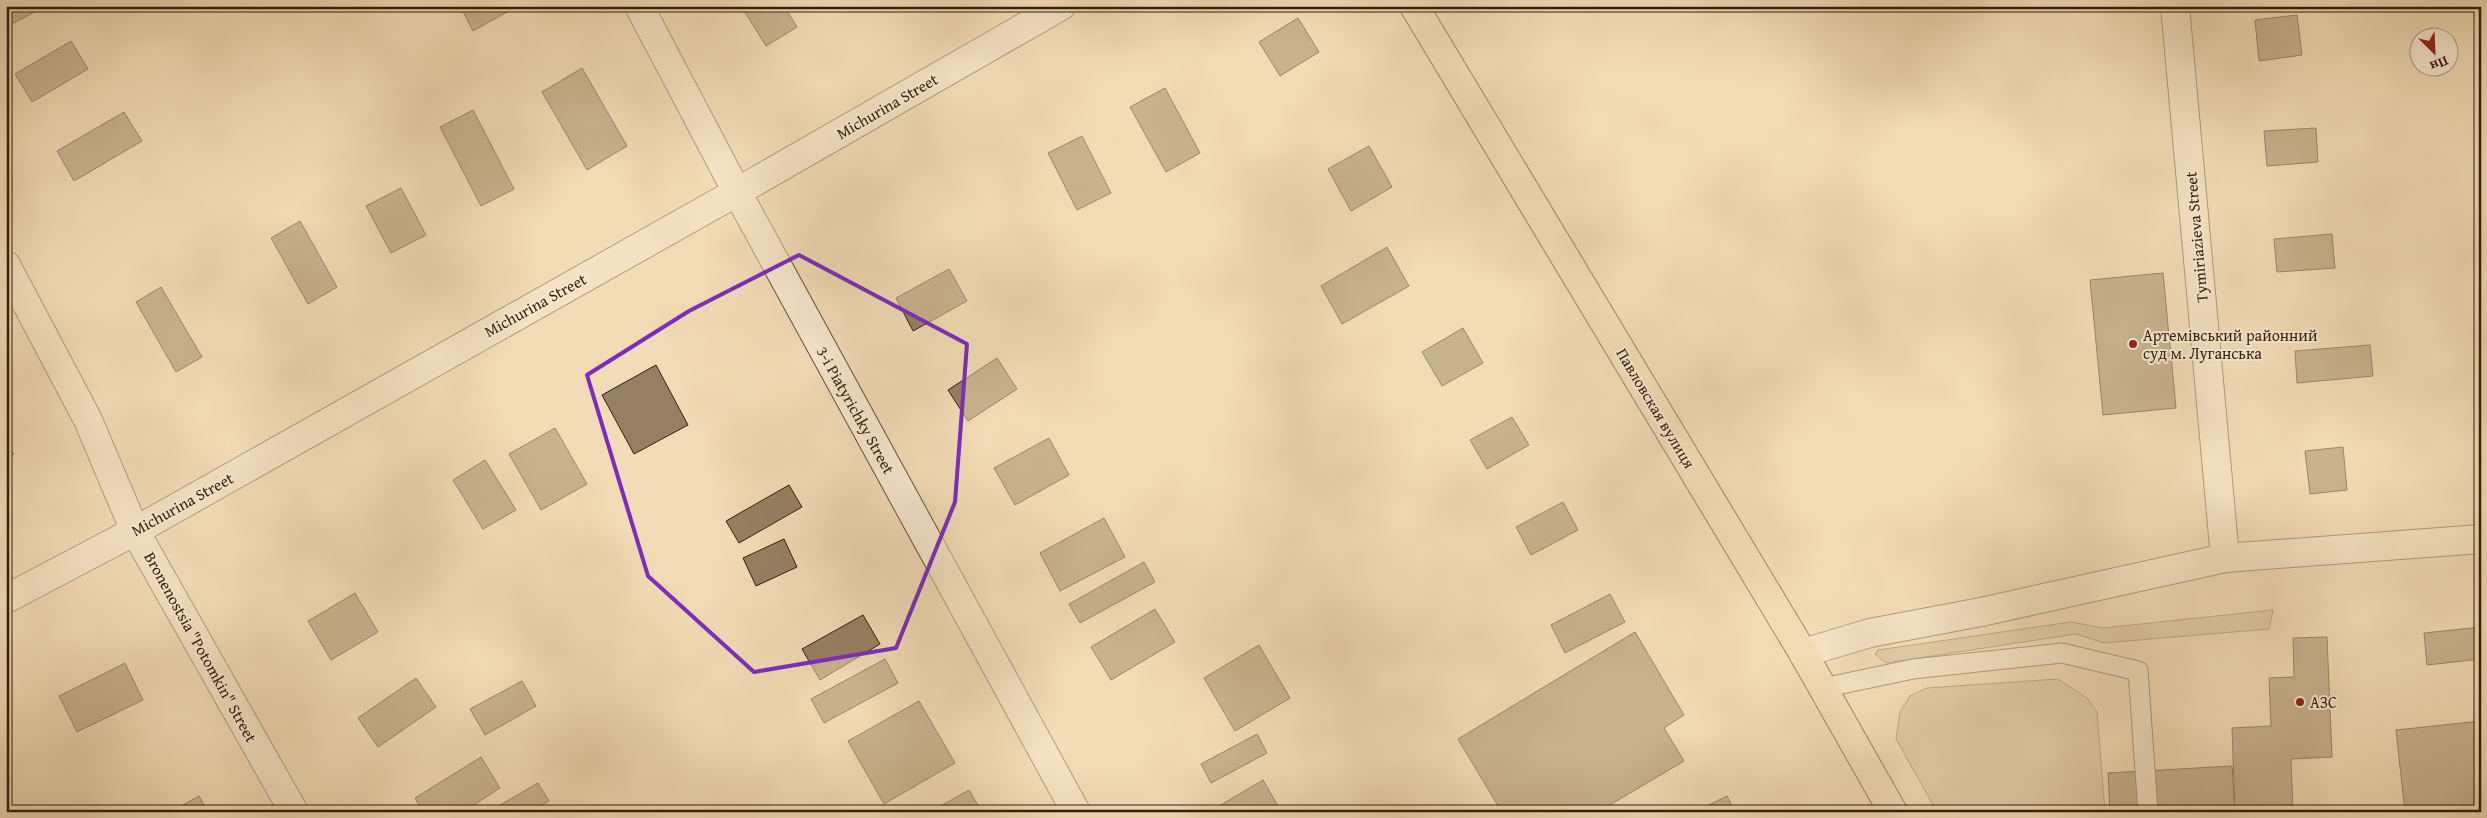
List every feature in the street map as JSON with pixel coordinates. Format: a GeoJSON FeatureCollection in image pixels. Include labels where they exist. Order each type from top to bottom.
{"type":"FeatureCollection","features":[{"type":"Feature","properties":{"kind":"main road","name":"Павловская вулиця"},"geometry":{"type":"LineString","coordinates":[[1414,6],[1804,653],[1893,812]]}},
{"type":"Feature","properties":{"kind":"street","name":"3-i Piatyrichky Street"},"geometry":{"type":"LineString","coordinates":[[638,6],[737,192],[1076,812]]}},
{"type":"Feature","properties":{"kind":"street","name":"Michurina Street"},"geometry":{"type":"LineString","coordinates":[[6,599],[135,530],[737,192],[1061,6]]}},
{"type":"Feature","properties":{"kind":"street","name":"Tymiriazieva Street"},"geometry":{"type":"LineString","coordinates":[[2175,6],[2225,558]]}},
{"type":"Feature","properties":{"kind":"street","name":"Bronenostsia \"Potomkin\" Street"},"geometry":{"type":"LineString","coordinates":[[6,265],[88,420],[135,530],[294,812]]}},
{"type":"Feature","properties":{"kind":"street"},"geometry":{"type":"LineString","coordinates":[[1804,653],[1870,633],[1981,612],[2225,558],[2481,539]]}},
{"type":"Feature","properties":{"kind":"lane"},"geometry":{"type":"LineString","coordinates":[[1823,688],[1914,670],[2062,653],[2138,671],[2148,812]]}},
{"type":"Feature","properties":{"kind":"highlighted area"},"geometry":{"type":"Polygon","coordinates":[[[799,255],[967,344],[955,502],[896,648],[754,672],[648,576],[587,375],[689,311],[799,255]]]}},
{"type":"Feature","properties":{"kind":"shaded area"},"geometry":{"type":"Polygon","coordinates":[[[2273,610],[2269,629],[2104,643],[2076,634],[1886,663],[1875,654],[1878,650],[2071,622],[2103,628],[2273,610]]]}},
{"type":"Feature","properties":{"kind":"shaded area"},"geometry":{"type":"Polygon","coordinates":[[[2058,679],[2087,698],[2097,712],[2105,812],[1937,812],[1896,739],[1900,712],[1910,696],[1927,688],[2058,679]]]}},
{"type":"Feature","properties":{"kind":"building"},"geometry":{"type":"Polygon","coordinates":[[[6,6],[41,6],[42,8],[6,27],[6,6]]]}},
{"type":"Feature","properties":{"kind":"building"},"geometry":{"type":"Polygon","coordinates":[[[460,6],[518,6],[473,31],[460,6]]]}},
{"type":"Feature","properties":{"kind":"building"},"geometry":{"type":"Polygon","coordinates":[[[747,6],[784,6],[797,27],[766,46],[743,9],[747,6]]]}},
{"type":"Feature","properties":{"kind":"building"},"geometry":{"type":"Polygon","coordinates":[[[2297,15],[2302,55],[2259,61],[2255,20],[2297,15]]]}},
{"type":"Feature","properties":{"kind":"building"},"geometry":{"type":"Polygon","coordinates":[[[1298,18],[1319,52],[1280,76],[1259,42],[1298,18]]]}},
{"type":"Feature","properties":{"kind":"building"},"geometry":{"type":"Polygon","coordinates":[[[71,41],[88,69],[32,102],[15,74],[71,41]]]}},
{"type":"Feature","properties":{"kind":"building"},"geometry":{"type":"Polygon","coordinates":[[[582,68],[627,146],[587,170],[542,92],[582,68]]]}},
{"type":"Feature","properties":{"kind":"building"},"geometry":{"type":"Polygon","coordinates":[[[1165,88],[1200,153],[1166,172],[1130,107],[1165,88]]]}},
{"type":"Feature","properties":{"kind":"building"},"geometry":{"type":"Polygon","coordinates":[[[473,110],[514,189],[481,206],[440,127],[473,110]]]}},
{"type":"Feature","properties":{"kind":"building"},"geometry":{"type":"Polygon","coordinates":[[[124,112],[142,141],[74,181],[57,151],[124,112]]]}},
{"type":"Feature","properties":{"kind":"building"},"geometry":{"type":"Polygon","coordinates":[[[2316,128],[2318,162],[2267,166],[2264,131],[2316,128]]]}},
{"type":"Feature","properties":{"kind":"building"},"geometry":{"type":"Polygon","coordinates":[[[1082,136],[1111,193],[1077,210],[1048,153],[1082,136]]]}},
{"type":"Feature","properties":{"kind":"building"},"geometry":{"type":"Polygon","coordinates":[[[1369,146],[1392,187],[1351,211],[1328,169],[1369,146]]]}},
{"type":"Feature","properties":{"kind":"building"},"geometry":{"type":"Polygon","coordinates":[[[401,188],[426,235],[391,253],[366,206],[401,188]]]}},
{"type":"Feature","properties":{"kind":"building"},"geometry":{"type":"Polygon","coordinates":[[[300,221],[337,287],[308,304],[271,238],[300,221]]]}},
{"type":"Feature","properties":{"kind":"building"},"geometry":{"type":"Polygon","coordinates":[[[2332,234],[2335,268],[2277,272],[2274,239],[2332,234]]]}},
{"type":"Feature","properties":{"kind":"building"},"geometry":{"type":"Polygon","coordinates":[[[1387,247],[1409,286],[1342,324],[1321,286],[1387,247]]]}},
{"type":"Feature","properties":{"kind":"building"},"geometry":{"type":"Polygon","coordinates":[[[949,269],[967,301],[913,331],[896,298],[949,269]]]}},
{"type":"Feature","properties":{"kind":"building","name":"Артемівський районний суд м. Луганська"},"geometry":{"type":"Polygon","coordinates":[[[2163,273],[2176,408],[2103,415],[2090,280],[2163,273]]]}},
{"type":"Feature","properties":{"kind":"building"},"geometry":{"type":"Polygon","coordinates":[[[161,287],[202,357],[176,372],[136,302],[161,287]]]}},
{"type":"Feature","properties":{"kind":"building"},"geometry":{"type":"Polygon","coordinates":[[[1463,328],[1483,363],[1442,386],[1422,352],[1463,328]]]}},
{"type":"Feature","properties":{"kind":"building"},"geometry":{"type":"Polygon","coordinates":[[[2370,345],[2373,376],[2297,383],[2295,351],[2370,345]]]}},
{"type":"Feature","properties":{"kind":"building"},"geometry":{"type":"Polygon","coordinates":[[[997,358],[1017,389],[968,421],[948,390],[997,358]]]}},
{"type":"Feature","properties":{"kind":"building"},"geometry":{"type":"Polygon","coordinates":[[[656,365],[688,425],[634,454],[602,395],[656,365]]]}},
{"type":"Feature","properties":{"kind":"building"},"geometry":{"type":"Polygon","coordinates":[[[1512,417],[1529,445],[1487,469],[1470,440],[1512,417]]]}},
{"type":"Feature","properties":{"kind":"building"},"geometry":{"type":"Polygon","coordinates":[[[555,428],[587,484],[541,510],[509,454],[555,428]]]}},
{"type":"Feature","properties":{"kind":"building"},"geometry":{"type":"Polygon","coordinates":[[[1049,438],[1069,475],[1015,505],[994,468],[1049,438]]]}},
{"type":"Feature","properties":{"kind":"building"},"geometry":{"type":"Polygon","coordinates":[[[6,441],[14,454],[6,459],[6,441]]]}},
{"type":"Feature","properties":{"kind":"building"},"geometry":{"type":"Polygon","coordinates":[[[2343,447],[2347,490],[2310,494],[2305,451],[2343,447]]]}},
{"type":"Feature","properties":{"kind":"building"},"geometry":{"type":"Polygon","coordinates":[[[485,460],[516,510],[483,529],[453,480],[485,460]]]}},
{"type":"Feature","properties":{"kind":"building"},"geometry":{"type":"Polygon","coordinates":[[[789,485],[802,507],[739,543],[726,521],[789,485]]]}},
{"type":"Feature","properties":{"kind":"building"},"geometry":{"type":"Polygon","coordinates":[[[1563,502],[1578,530],[1531,555],[1516,527],[1563,502]]]}},
{"type":"Feature","properties":{"kind":"building"},"geometry":{"type":"Polygon","coordinates":[[[1104,518],[1125,557],[1060,591],[1040,553],[1104,518]]]}},
{"type":"Feature","properties":{"kind":"building"},"geometry":{"type":"Polygon","coordinates":[[[784,539],[797,567],[756,586],[743,558],[784,539]]]}},
{"type":"Feature","properties":{"kind":"building"},"geometry":{"type":"Polygon","coordinates":[[[1144,562],[1155,582],[1080,623],[1069,604],[1144,562]]]}},
{"type":"Feature","properties":{"kind":"building"},"geometry":{"type":"Polygon","coordinates":[[[355,593],[378,632],[331,660],[308,621],[355,593]]]}},
{"type":"Feature","properties":{"kind":"building"},"geometry":{"type":"Polygon","coordinates":[[[1610,594],[1625,622],[1565,653],[1551,625],[1610,594]]]}},
{"type":"Feature","properties":{"kind":"building"},"geometry":{"type":"Polygon","coordinates":[[[1155,609],[1175,642],[1111,680],[1091,647],[1155,609]]]}},
{"type":"Feature","properties":{"kind":"building"},"geometry":{"type":"Polygon","coordinates":[[[863,615],[880,644],[820,680],[802,649],[863,615]]]}},
{"type":"Feature","properties":{"kind":"building"},"geometry":{"type":"Polygon","coordinates":[[[2481,627],[2481,659],[2427,665],[2424,633],[2481,627]]]}},
{"type":"Feature","properties":{"kind":"building"},"geometry":{"type":"Polygon","coordinates":[[[1635,632],[1684,715],[1664,728],[1684,761],[1598,812],[1489,812],[1498,806],[1458,739],[1635,632]]]}},
{"type":"Feature","properties":{"kind":"building","name":"АЗС"},"geometry":{"type":"Polygon","coordinates":[[[2327,637],[2332,757],[2291,759],[2293,812],[2235,812],[2232,728],[2271,726],[2269,678],[2294,677],[2293,638],[2327,637]]]}},
{"type":"Feature","properties":{"kind":"building"},"geometry":{"type":"Polygon","coordinates":[[[1259,645],[1290,698],[1235,731],[1204,678],[1259,645]]]}},
{"type":"Feature","properties":{"kind":"building"},"geometry":{"type":"Polygon","coordinates":[[[885,659],[898,683],[824,723],[811,699],[885,659]]]}},
{"type":"Feature","properties":{"kind":"building"},"geometry":{"type":"Polygon","coordinates":[[[125,663],[143,700],[77,732],[59,696],[125,663]]]}},
{"type":"Feature","properties":{"kind":"building"},"geometry":{"type":"Polygon","coordinates":[[[416,678],[436,707],[378,747],[358,718],[416,678]]]}},
{"type":"Feature","properties":{"kind":"building"},"geometry":{"type":"Polygon","coordinates":[[[522,681],[536,706],[485,735],[470,709],[522,681]]]}},
{"type":"Feature","properties":{"kind":"building"},"geometry":{"type":"Polygon","coordinates":[[[919,701],[955,763],[884,804],[848,741],[919,701]]]}},
{"type":"Feature","properties":{"kind":"building"},"geometry":{"type":"Polygon","coordinates":[[[2481,721],[2481,812],[2405,812],[2396,730],[2481,721]]]}},
{"type":"Feature","properties":{"kind":"building"},"geometry":{"type":"Polygon","coordinates":[[[1257,734],[1267,753],[1211,783],[1201,764],[1257,734]]]}},
{"type":"Feature","properties":{"kind":"building"},"geometry":{"type":"Polygon","coordinates":[[[481,757],[500,788],[463,812],[423,812],[415,798],[481,757]]]}},
{"type":"Feature","properties":{"kind":"building"},"geometry":{"type":"Polygon","coordinates":[[[2232,766],[2235,812],[2110,812],[2108,773],[2232,766]]]}},
{"type":"Feature","properties":{"kind":"building"},"geometry":{"type":"Polygon","coordinates":[[[1263,780],[1278,806],[1268,812],[1209,812],[1263,780]]]}},
{"type":"Feature","properties":{"kind":"building"},"geometry":{"type":"Polygon","coordinates":[[[538,783],[549,801],[531,812],[488,812],[538,783]]]}},
{"type":"Feature","properties":{"kind":"building"},"geometry":{"type":"Polygon","coordinates":[[[969,790],[982,812],[930,812],[969,790]]]}},
{"type":"Feature","properties":{"kind":"building"},"geometry":{"type":"Polygon","coordinates":[[[199,796],[208,812],[171,812],[199,796]]]}},
{"type":"Feature","properties":{"kind":"building"},"geometry":{"type":"Polygon","coordinates":[[[1727,796],[1735,812],[1695,812],[1727,796]]]}},
{"type":"Feature","properties":{"kind":"place","name":"Артемівський районний суд м. Луганська"},"geometry":{"type":"Point","coordinates":[2133,344]}},
{"type":"Feature","properties":{"kind":"place","name":"АЗС"},"geometry":{"type":"Point","coordinates":[2300,702]}}]}
